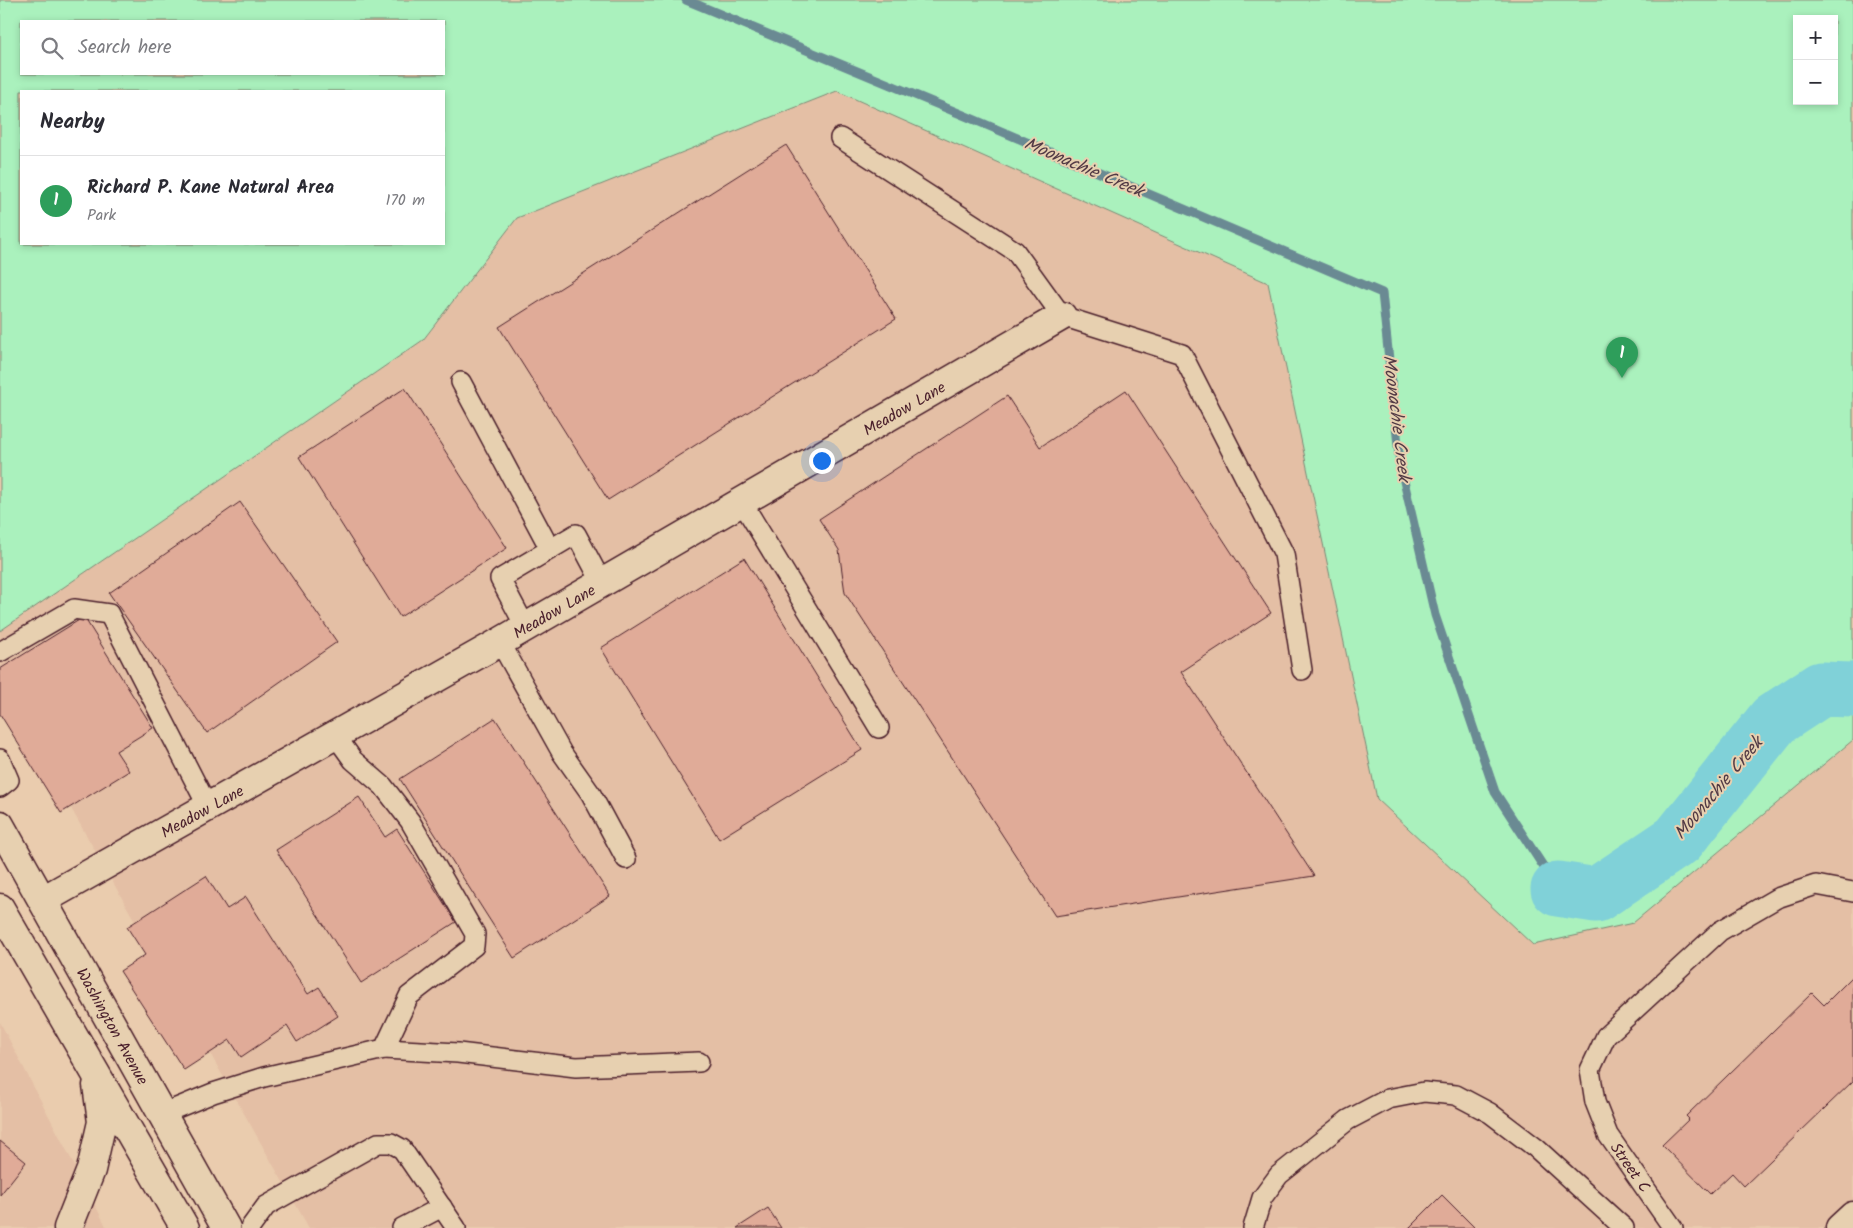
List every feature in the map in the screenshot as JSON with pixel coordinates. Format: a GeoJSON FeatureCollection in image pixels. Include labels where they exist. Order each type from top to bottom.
{"type":"FeatureCollection","features":[{"type":"Feature","properties":{"kind":"street","name":"Meadow Lane"},"geometry":{"type":"LineString","coordinates":[[43,900],[526,628],[1062,316]]}},
{"type":"Feature","properties":{"kind":"street","name":"Washington Avenue"},"geometry":{"type":"LineString","coordinates":[[0,825],[226,1228]]}},
{"type":"Feature","properties":{"kind":"street"},"geometry":{"type":"LineString","coordinates":[[4,926],[95,1071],[185,1228]]}},
{"type":"Feature","properties":{"kind":"street"},"geometry":{"type":"LineString","coordinates":[[68,1228],[90,1170],[102,1122],[95,1071]]}},
{"type":"Feature","properties":{"kind":"street"},"geometry":{"type":"LineString","coordinates":[[1840,1228],[1853,1216]]}},
{"type":"Feature","properties":{"kind":"lane"},"geometry":{"type":"LineString","coordinates":[[840,138],[1015,251],[1062,316],[1182,354],[1284,554],[1302,670]]}},
{"type":"Feature","properties":{"kind":"lane"},"geometry":{"type":"LineString","coordinates":[[460,382],[550,549]]}},
{"type":"Feature","properties":{"kind":"lane"},"geometry":{"type":"LineString","coordinates":[[742,502],[879,728]]}},
{"type":"Feature","properties":{"kind":"lane"},"geometry":{"type":"LineString","coordinates":[[526,628],[500,579],[550,549],[576,534],[602,583]]}},
{"type":"Feature","properties":{"kind":"lane"},"geometry":{"type":"LineString","coordinates":[[0,652],[74,608],[109,614],[208,808]]}},
{"type":"Feature","properties":{"kind":"lane"},"geometry":{"type":"LineString","coordinates":[[500,642],[562,754],[591,794],[626,859]]}},
{"type":"Feature","properties":{"kind":"lane"},"geometry":{"type":"LineString","coordinates":[[335,735],[353,760],[383,786],[410,821],[475,934],[474,946],[409,996],[384,1049]]}},
{"type":"Feature","properties":{"kind":"lane"},"geometry":{"type":"LineString","coordinates":[[0,759],[9,780],[0,787]]}},
{"type":"Feature","properties":{"kind":"lane","name":"Street C"},"geometry":{"type":"LineString","coordinates":[[1673,1228],[1608,1135],[1595,1102],[1590,1070],[1606,1036],[1720,931],[1777,898],[1816,885],[1853,892]]}},
{"type":"Feature","properties":{"kind":"lane"},"geometry":{"type":"LineString","coordinates":[[162,1114],[213,1093],[264,1077],[384,1049],[458,1053],[576,1067],[699,1062]]}},
{"type":"Feature","properties":{"kind":"lane"},"geometry":{"type":"LineString","coordinates":[[1253,1228],[1262,1198],[1279,1175],[1348,1120],[1388,1099],[1424,1092],[1456,1095],[1490,1113],[1543,1154],[1624,1228]]}},
{"type":"Feature","properties":{"kind":"lane"},"geometry":{"type":"LineString","coordinates":[[250,1228],[266,1206],[378,1144],[391,1143],[402,1149],[456,1228]]}},
{"type":"Feature","properties":{"kind":"lane"},"geometry":{"type":"LineString","coordinates":[[402,1228],[442,1207]]}},
{"type":"Feature","properties":{"kind":"shaded area"},"geometry":{"type":"Polygon","coordinates":[[[837,91],[1268,283],[1377,799],[1633,923],[1853,740],[1853,1228],[309,1228],[0,683],[0,631],[423,340],[517,218],[837,91]]]}},
{"type":"Feature","properties":{"kind":"shaded area"},"geometry":{"type":"Polygon","coordinates":[[[0,1022],[107,1228],[0,1228],[0,1022]]]}},
{"type":"Feature","properties":{"kind":"green space"},"geometry":{"type":"Polygon","coordinates":[[[0,0],[1853,0],[1853,740],[1633,923],[1533,945],[1377,799],[1268,283],[837,91],[517,218],[423,340],[0,631],[0,0]]]}},
{"type":"Feature","properties":{"kind":"building"},"geometry":{"type":"Polygon","coordinates":[[[786,145],[896,319],[608,500],[499,327],[786,145]]]}},
{"type":"Feature","properties":{"kind":"building"},"geometry":{"type":"Polygon","coordinates":[[[405,388],[507,548],[400,617],[299,457],[405,388]]]}},
{"type":"Feature","properties":{"kind":"building"},"geometry":{"type":"Polygon","coordinates":[[[1126,390],[1271,613],[1181,672],[1314,876],[1055,916],[845,593],[839,550],[819,519],[1007,396],[1040,447],[1126,390]]]}},
{"type":"Feature","properties":{"kind":"building"},"geometry":{"type":"Polygon","coordinates":[[[240,502],[337,642],[207,733],[109,593],[240,502]]]}},
{"type":"Feature","properties":{"kind":"building"},"geometry":{"type":"Polygon","coordinates":[[[744,558],[862,750],[719,839],[601,648],[744,558]]]}},
{"type":"Feature","properties":{"kind":"building"},"geometry":{"type":"Polygon","coordinates":[[[84,617],[153,728],[116,751],[129,771],[61,813],[0,714],[0,669],[84,617]]]}},
{"type":"Feature","properties":{"kind":"building"},"geometry":{"type":"Polygon","coordinates":[[[495,718],[610,896],[514,958],[400,779],[495,718]]]}},
{"type":"Feature","properties":{"kind":"building"},"geometry":{"type":"Polygon","coordinates":[[[359,797],[385,837],[397,829],[456,922],[361,983],[276,850],[359,797]]]}},
{"type":"Feature","properties":{"kind":"building"},"geometry":{"type":"Polygon","coordinates":[[[206,876],[227,909],[246,897],[308,994],[319,987],[338,1016],[297,1042],[287,1026],[241,1057],[230,1040],[184,1070],[120,971],[145,955],[127,927],[206,876]]]}},
{"type":"Feature","properties":{"kind":"building"},"geometry":{"type":"Polygon","coordinates":[[[1853,976],[1853,1081],[1744,1186],[1732,1173],[1710,1194],[1662,1145],[1689,1119],[1686,1116],[1812,993],[1824,1005],[1853,976]]]}},
{"type":"Feature","properties":{"kind":"building"},"geometry":{"type":"Polygon","coordinates":[[[0,1141],[26,1162],[0,1195],[0,1141]]]}},
{"type":"Feature","properties":{"kind":"building"},"geometry":{"type":"Polygon","coordinates":[[[1442,1195],[1475,1228],[1409,1228],[1442,1195]]]}},
{"type":"Feature","properties":{"kind":"building"},"geometry":{"type":"Polygon","coordinates":[[[768,1208],[781,1228],[737,1228],[768,1208]]]}},
{"type":"Feature","properties":{"kind":"waterway","name":"Moonachie Creek"},"geometry":{"type":"LineString","coordinates":[[686,0],[968,117],[1382,293],[1400,464],[1435,615],[1495,792],[1558,889]]}},
{"type":"Feature","properties":{"kind":"waterway","name":"Moonachie Creek"},"geometry":{"type":"LineString","coordinates":[[1558,889],[1596,895],[1678,840],[1774,720],[1821,689],[1853,690]]}},
{"type":"Feature","properties":{"kind":"place","name":"Richard P. Kane Natural Area"},"geometry":{"type":"Point","coordinates":[1622,378]}}]}
